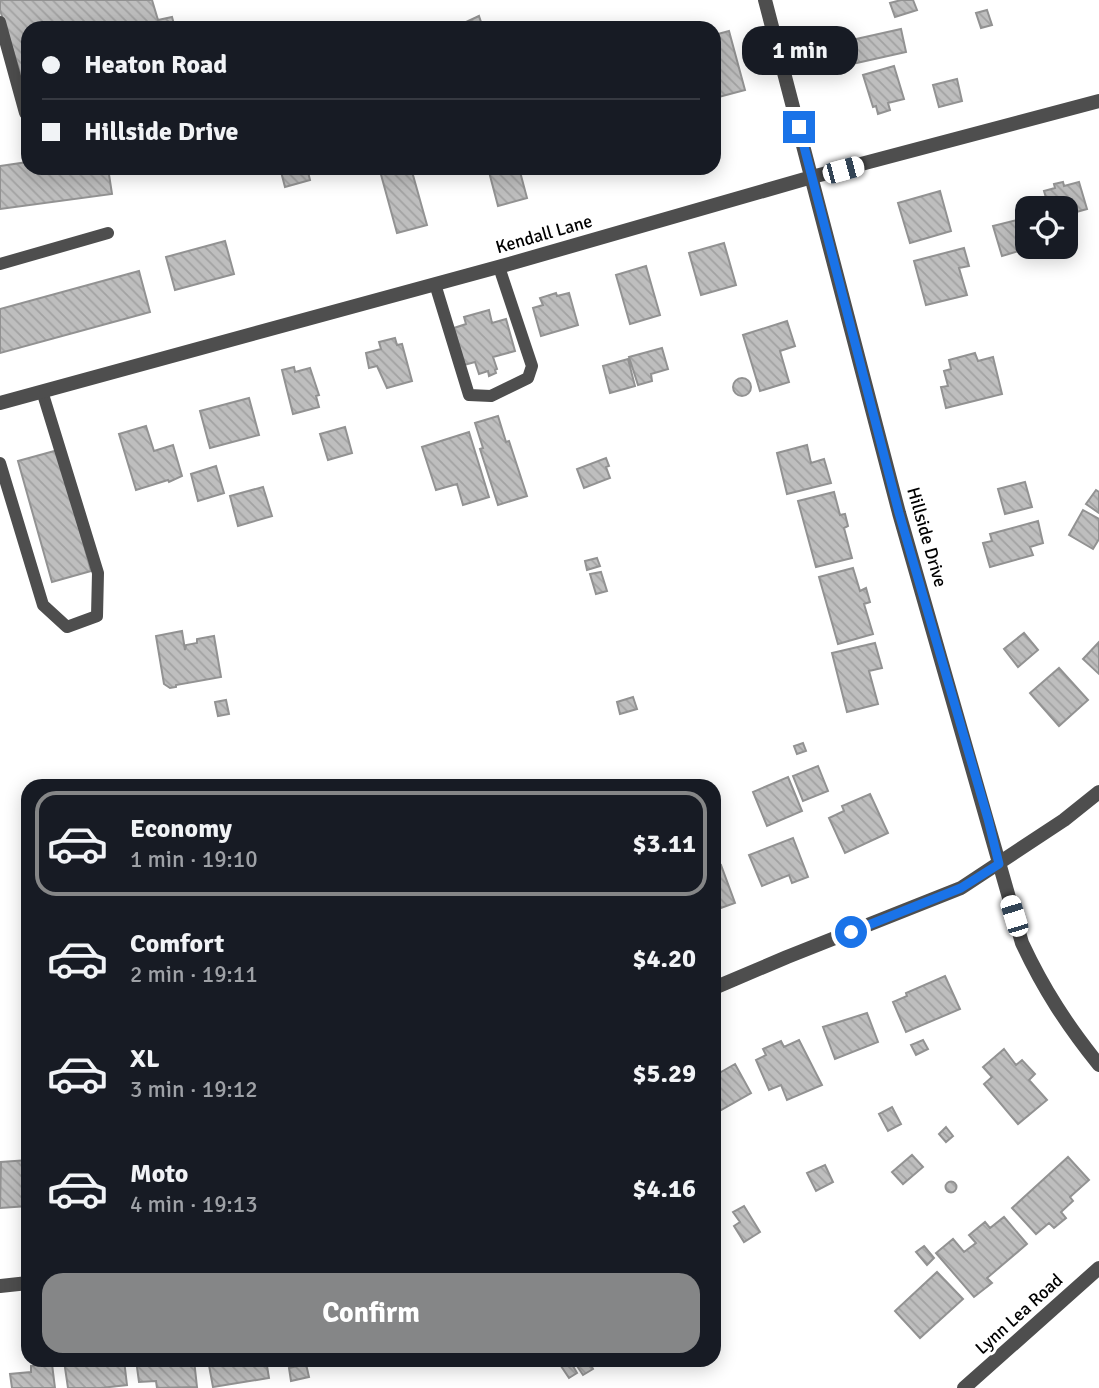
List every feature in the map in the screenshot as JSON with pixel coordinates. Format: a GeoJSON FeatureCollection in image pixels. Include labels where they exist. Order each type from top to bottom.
{"type":"FeatureCollection","features":[{"type":"Feature","properties":{"kind":"street","name":"Hillside Drive"},"geometry":{"type":"LineString","coordinates":[[765,0],[899,513],[1022,943],[1040,982],[1069,1027],[1099,1065]]}},
{"type":"Feature","properties":{"kind":"street","name":"Kendall Lane"},"geometry":{"type":"LineString","coordinates":[[0,403],[499,267],[812,177],[1099,101]]}},
{"type":"Feature","properties":{"kind":"street"},"geometry":{"type":"LineString","coordinates":[[721,985],[961,888],[1064,821],[1099,792]]}},
{"type":"Feature","properties":{"kind":"street","name":"Lynn Lea Road"},"geometry":{"type":"LineString","coordinates":[[964,1388],[1099,1268]]}},
{"type":"Feature","properties":{"kind":"street"},"geometry":{"type":"LineString","coordinates":[[0,1286],[21,1284]]}},
{"type":"Feature","properties":{"kind":"lane"},"geometry":{"type":"LineString","coordinates":[[0,22],[21,98]]}},
{"type":"Feature","properties":{"kind":"lane"},"geometry":{"type":"LineString","coordinates":[[0,264],[108,233]]}},
{"type":"Feature","properties":{"kind":"lane"},"geometry":{"type":"LineString","coordinates":[[435,284],[470,396],[491,396],[528,378],[531,366],[499,267]]}},
{"type":"Feature","properties":{"kind":"lane"},"geometry":{"type":"LineString","coordinates":[[0,463],[43,605],[67,627],[97,616],[98,573],[42,391]]}},
{"type":"Feature","properties":{"kind":"building"},"geometry":{"type":"Polygon","coordinates":[[[0,0],[152,0],[158,20],[172,17],[173,21],[21,21],[21,76],[0,10],[0,0]]]}},
{"type":"Feature","properties":{"kind":"building"},"geometry":{"type":"Polygon","coordinates":[[[913,0],[917,10],[895,17],[890,3],[913,0]]]}},
{"type":"Feature","properties":{"kind":"building"},"geometry":{"type":"Polygon","coordinates":[[[987,10],[992,25],[981,28],[976,13],[987,10]]]}},
{"type":"Feature","properties":{"kind":"building"},"geometry":{"type":"Polygon","coordinates":[[[479,16],[481,21],[468,21],[479,16]]]}},
{"type":"Feature","properties":{"kind":"building"},"geometry":{"type":"Polygon","coordinates":[[[901,29],[906,52],[852,64],[847,41],[901,29]]]}},
{"type":"Feature","properties":{"kind":"building"},"geometry":{"type":"Polygon","coordinates":[[[729,31],[745,90],[721,96],[721,33],[729,31]]]}},
{"type":"Feature","properties":{"kind":"building"},"geometry":{"type":"Polygon","coordinates":[[[894,66],[904,99],[888,103],[890,110],[878,114],[876,106],[873,107],[863,75],[894,66]]]}},
{"type":"Feature","properties":{"kind":"building"},"geometry":{"type":"Polygon","coordinates":[[[957,79],[962,101],[939,107],[933,85],[957,79]]]}},
{"type":"Feature","properties":{"kind":"building"},"geometry":{"type":"Polygon","coordinates":[[[21,163],[21,175],[109,175],[112,194],[0,209],[0,166],[21,163]]]}},
{"type":"Feature","properties":{"kind":"building"},"geometry":{"type":"Polygon","coordinates":[[[282,175],[309,175],[310,180],[285,187],[282,175]]]}},
{"type":"Feature","properties":{"kind":"building"},"geometry":{"type":"Polygon","coordinates":[[[381,175],[413,175],[427,225],[397,233],[381,175]]]}},
{"type":"Feature","properties":{"kind":"building"},"geometry":{"type":"Polygon","coordinates":[[[490,175],[521,175],[527,198],[498,206],[490,175]]]}},
{"type":"Feature","properties":{"kind":"building"},"geometry":{"type":"Polygon","coordinates":[[[1063,182],[1064,186],[1079,182],[1087,209],[1078,212],[1078,196],[1045,196],[1044,191],[1055,188],[1054,184],[1063,182]]]}},
{"type":"Feature","properties":{"kind":"building"},"geometry":{"type":"Polygon","coordinates":[[[940,191],[951,231],[910,243],[898,203],[940,191]]]}},
{"type":"Feature","properties":{"kind":"building"},"geometry":{"type":"Polygon","coordinates":[[[1015,220],[1015,252],[1002,256],[993,226],[1015,220]]]}},
{"type":"Feature","properties":{"kind":"building"},"geometry":{"type":"Polygon","coordinates":[[[225,241],[234,274],[175,290],[166,257],[225,241]]]}},
{"type":"Feature","properties":{"kind":"building"},"geometry":{"type":"Polygon","coordinates":[[[724,243],[736,285],[701,295],[689,253],[724,243]]]}},
{"type":"Feature","properties":{"kind":"building"},"geometry":{"type":"Polygon","coordinates":[[[964,248],[969,266],[959,268],[967,295],[926,305],[914,261],[964,248]]]}},
{"type":"Feature","properties":{"kind":"building"},"geometry":{"type":"Polygon","coordinates":[[[646,266],[660,315],[630,324],[616,275],[646,266]]]}},
{"type":"Feature","properties":{"kind":"building"},"geometry":{"type":"Polygon","coordinates":[[[139,271],[150,312],[0,353],[0,309],[139,271]]]}},
{"type":"Feature","properties":{"kind":"building"},"geometry":{"type":"Polygon","coordinates":[[[556,293],[557,296],[569,293],[578,325],[541,336],[533,308],[543,305],[540,298],[556,293]]]}},
{"type":"Feature","properties":{"kind":"building"},"geometry":{"type":"Polygon","coordinates":[[[489,310],[492,323],[506,319],[515,351],[493,357],[497,369],[496,373],[489,376],[488,371],[479,374],[475,362],[464,365],[454,328],[466,324],[464,317],[489,310]]]}},
{"type":"Feature","properties":{"kind":"building"},"geometry":{"type":"Polygon","coordinates":[[[787,321],[795,346],[780,351],[789,382],[760,391],[743,335],[787,321]]]}},
{"type":"Feature","properties":{"kind":"building"},"geometry":{"type":"Polygon","coordinates":[[[395,338],[397,345],[402,344],[412,381],[387,388],[377,366],[369,368],[366,353],[381,349],[379,342],[395,338]]]}},
{"type":"Feature","properties":{"kind":"building"},"geometry":{"type":"Polygon","coordinates":[[[662,348],[668,369],[651,374],[652,381],[638,385],[629,357],[662,348]]]}},
{"type":"Feature","properties":{"kind":"building"},"geometry":{"type":"Polygon","coordinates":[[[975,353],[978,361],[993,357],[1002,394],[946,408],[941,387],[948,386],[944,371],[951,369],[949,360],[975,353]]]}},
{"type":"Feature","properties":{"kind":"building"},"geometry":{"type":"Polygon","coordinates":[[[628,359],[635,386],[610,393],[603,366],[628,359]]]}},
{"type":"Feature","properties":{"kind":"building"},"geometry":{"type":"Polygon","coordinates":[[[294,367],[295,372],[310,368],[319,395],[316,396],[319,407],[293,414],[282,370],[294,367]]]}},
{"type":"Feature","properties":{"kind":"building"},"geometry":{"type":"Polygon","coordinates":[[[742,378],[748,381],[751,387],[748,393],[742,396],[736,393],[733,387],[736,381],[742,378]]]}},
{"type":"Feature","properties":{"kind":"building"},"geometry":{"type":"Polygon","coordinates":[[[249,398],[259,435],[210,448],[200,411],[249,398]]]}},
{"type":"Feature","properties":{"kind":"building"},"geometry":{"type":"Polygon","coordinates":[[[498,416],[527,496],[498,505],[480,449],[483,448],[475,423],[498,416]]]}},
{"type":"Feature","properties":{"kind":"building"},"geometry":{"type":"Polygon","coordinates":[[[146,426],[154,451],[173,445],[182,476],[136,490],[119,434],[146,426]]]}},
{"type":"Feature","properties":{"kind":"building"},"geometry":{"type":"Polygon","coordinates":[[[345,427],[352,453],[328,460],[320,434],[345,427]]]}},
{"type":"Feature","properties":{"kind":"building"},"geometry":{"type":"Polygon","coordinates":[[[469,432],[489,497],[463,505],[457,484],[436,490],[422,447],[469,432]]]}},
{"type":"Feature","properties":{"kind":"building"},"geometry":{"type":"Polygon","coordinates":[[[807,445],[811,463],[824,459],[831,483],[787,494],[777,453],[807,445]]]}},
{"type":"Feature","properties":{"kind":"building"},"geometry":{"type":"Polygon","coordinates":[[[58,450],[91,571],[52,582],[18,461],[58,450]]]}},
{"type":"Feature","properties":{"kind":"building"},"geometry":{"type":"Polygon","coordinates":[[[606,458],[610,478],[584,488],[577,469],[606,458]]]}},
{"type":"Feature","properties":{"kind":"building"},"geometry":{"type":"Polygon","coordinates":[[[216,466],[224,493],[198,501],[191,474],[216,466]]]}},
{"type":"Feature","properties":{"kind":"building"},"geometry":{"type":"Polygon","coordinates":[[[1025,482],[1032,507],[1005,514],[998,489],[1025,482]]]}},
{"type":"Feature","properties":{"kind":"building"},"geometry":{"type":"Polygon","coordinates":[[[263,487],[272,516],[238,526],[230,496],[263,487]]]}},
{"type":"Feature","properties":{"kind":"building"},"geometry":{"type":"Polygon","coordinates":[[[1096,490],[1099,492],[1099,513],[1086,504],[1096,490]]]}},
{"type":"Feature","properties":{"kind":"building"},"geometry":{"type":"Polygon","coordinates":[[[834,492],[840,515],[845,514],[848,526],[844,528],[852,558],[816,567],[798,501],[834,492]]]}},
{"type":"Feature","properties":{"kind":"building"},"geometry":{"type":"Polygon","coordinates":[[[1083,510],[1099,519],[1099,539],[1093,549],[1069,535],[1083,510]]]}},
{"type":"Feature","properties":{"kind":"building"},"geometry":{"type":"Polygon","coordinates":[[[1038,521],[1043,543],[1030,547],[1033,555],[990,567],[983,543],[992,541],[990,534],[1038,521]]]}},
{"type":"Feature","properties":{"kind":"building"},"geometry":{"type":"Polygon","coordinates":[[[597,558],[600,566],[587,570],[585,561],[597,558]]]}},
{"type":"Feature","properties":{"kind":"building"},"geometry":{"type":"Polygon","coordinates":[[[853,568],[860,591],[866,588],[870,602],[864,604],[873,634],[838,644],[819,577],[853,568]]]}},
{"type":"Feature","properties":{"kind":"building"},"geometry":{"type":"Polygon","coordinates":[[[601,572],[607,591],[596,594],[590,574],[601,572]]]}},
{"type":"Feature","properties":{"kind":"building"},"geometry":{"type":"Polygon","coordinates":[[[182,631],[185,650],[186,645],[197,643],[197,639],[214,636],[221,677],[170,688],[164,684],[156,636],[182,631]]]}},
{"type":"Feature","properties":{"kind":"building"},"geometry":{"type":"Polygon","coordinates":[[[1024,633],[1038,650],[1018,667],[1004,649],[1024,633]]]}},
{"type":"Feature","properties":{"kind":"building"},"geometry":{"type":"Polygon","coordinates":[[[1099,642],[1099,674],[1083,659],[1099,642]]]}},
{"type":"Feature","properties":{"kind":"building"},"geometry":{"type":"Polygon","coordinates":[[[875,643],[882,668],[869,671],[878,704],[847,712],[832,653],[875,643]]]}},
{"type":"Feature","properties":{"kind":"building"},"geometry":{"type":"Polygon","coordinates":[[[1059,668],[1088,700],[1059,726],[1030,693],[1059,668]]]}},
{"type":"Feature","properties":{"kind":"building"},"geometry":{"type":"Polygon","coordinates":[[[633,697],[637,709],[620,714],[617,702],[633,697]]]}},
{"type":"Feature","properties":{"kind":"building"},"geometry":{"type":"Polygon","coordinates":[[[226,700],[229,714],[218,716],[215,702],[226,700]]]}},
{"type":"Feature","properties":{"kind":"building"},"geometry":{"type":"Polygon","coordinates":[[[803,743],[806,751],[797,754],[794,746],[803,743]]]}},
{"type":"Feature","properties":{"kind":"building"},"geometry":{"type":"Polygon","coordinates":[[[818,766],[828,791],[803,801],[793,776],[818,766]]]}},
{"type":"Feature","properties":{"kind":"building"},"geometry":{"type":"Polygon","coordinates":[[[788,777],[802,811],[767,826],[753,792],[788,777]]]}},
{"type":"Feature","properties":{"kind":"building"},"geometry":{"type":"Polygon","coordinates":[[[870,794],[888,833],[845,853],[829,818],[844,811],[842,806],[870,794]]]}},
{"type":"Feature","properties":{"kind":"building"},"geometry":{"type":"Polygon","coordinates":[[[793,838],[808,877],[792,883],[789,875],[762,886],[749,855],[793,838]]]}},
{"type":"Feature","properties":{"kind":"building"},"geometry":{"type":"Polygon","coordinates":[[[721,865],[735,903],[721,908],[721,865]]]}},
{"type":"Feature","properties":{"kind":"building"},"geometry":{"type":"Polygon","coordinates":[[[945,976],[960,1009],[906,1032],[893,1002],[907,996],[906,993],[945,976]]]}},
{"type":"Feature","properties":{"kind":"building"},"geometry":{"type":"Polygon","coordinates":[[[867,1013],[878,1042],[835,1059],[823,1027],[867,1013]]]}},
{"type":"Feature","properties":{"kind":"building"},"geometry":{"type":"Polygon","coordinates":[[[799,1040],[822,1085],[787,1100],[781,1085],[769,1090],[756,1060],[766,1055],[763,1049],[781,1041],[784,1047],[799,1040]]]}},
{"type":"Feature","properties":{"kind":"building"},"geometry":{"type":"Polygon","coordinates":[[[923,1040],[928,1049],[916,1055],[911,1045],[923,1040]]]}},
{"type":"Feature","properties":{"kind":"building"},"geometry":{"type":"Polygon","coordinates":[[[1004,1049],[1016,1065],[1022,1060],[1035,1074],[1029,1080],[1047,1100],[1018,1124],[984,1084],[992,1077],[983,1067],[1004,1049]]]}},
{"type":"Feature","properties":{"kind":"building"},"geometry":{"type":"Polygon","coordinates":[[[735,1064],[751,1093],[721,1110],[721,1072],[735,1064]]]}},
{"type":"Feature","properties":{"kind":"building"},"geometry":{"type":"Polygon","coordinates":[[[892,1107],[901,1124],[888,1131],[879,1114],[892,1107]]]}},
{"type":"Feature","properties":{"kind":"building"},"geometry":{"type":"Polygon","coordinates":[[[946,1127],[953,1136],[946,1142],[939,1134],[946,1127]]]}},
{"type":"Feature","properties":{"kind":"building"},"geometry":{"type":"Polygon","coordinates":[[[912,1155],[923,1167],[903,1184],[892,1172],[912,1155]]]}},
{"type":"Feature","properties":{"kind":"building"},"geometry":{"type":"Polygon","coordinates":[[[1068,1157],[1089,1180],[1070,1197],[1073,1201],[1061,1212],[1066,1218],[1054,1228],[1049,1223],[1036,1234],[1012,1208],[1068,1157]]]}},
{"type":"Feature","properties":{"kind":"building"},"geometry":{"type":"Polygon","coordinates":[[[21,1161],[21,1206],[0,1208],[1,1162],[21,1161]]]}},
{"type":"Feature","properties":{"kind":"building"},"geometry":{"type":"Polygon","coordinates":[[[825,1165],[833,1182],[816,1191],[807,1173],[825,1165]]]}},
{"type":"Feature","properties":{"kind":"building"},"geometry":{"type":"Polygon","coordinates":[[[951,1182],[955,1183],[955,1191],[951,1192],[947,1191],[946,1187],[947,1183],[951,1182]]]}},
{"type":"Feature","properties":{"kind":"building"},"geometry":{"type":"Polygon","coordinates":[[[744,1206],[760,1232],[744,1242],[734,1226],[740,1222],[733,1212],[744,1206]]]}},
{"type":"Feature","properties":{"kind":"building"},"geometry":{"type":"Polygon","coordinates":[[[1004,1217],[1027,1244],[987,1278],[992,1283],[974,1297],[936,1253],[953,1239],[964,1252],[976,1243],[969,1235],[985,1222],[990,1228],[1004,1217]]]}},
{"type":"Feature","properties":{"kind":"building"},"geometry":{"type":"Polygon","coordinates":[[[924,1246],[934,1258],[927,1265],[916,1252],[924,1246]]]}},
{"type":"Feature","properties":{"kind":"building"},"geometry":{"type":"Polygon","coordinates":[[[937,1272],[963,1299],[920,1338],[895,1311],[937,1272]]]}},
{"type":"Feature","properties":{"kind":"building"},"geometry":{"type":"Polygon","coordinates":[[[31,1367],[52,1367],[55,1388],[12,1388],[10,1374],[31,1372],[31,1367]]]}},
{"type":"Feature","properties":{"kind":"building"},"geometry":{"type":"Polygon","coordinates":[[[65,1367],[125,1367],[127,1385],[68,1388],[65,1367]]]}},
{"type":"Feature","properties":{"kind":"building"},"geometry":{"type":"Polygon","coordinates":[[[137,1367],[195,1367],[197,1387],[157,1388],[156,1381],[139,1382],[137,1367]]]}},
{"type":"Feature","properties":{"kind":"building"},"geometry":{"type":"Polygon","coordinates":[[[209,1367],[267,1367],[269,1378],[213,1387],[209,1367]]]}},
{"type":"Feature","properties":{"kind":"building"},"geometry":{"type":"Polygon","coordinates":[[[307,1367],[309,1377],[291,1381],[289,1368],[307,1367]]]}},
{"type":"Feature","properties":{"kind":"building"},"geometry":{"type":"Polygon","coordinates":[[[562,1367],[574,1367],[577,1373],[569,1378],[562,1367]]]}},
{"type":"Feature","properties":{"kind":"building"},"geometry":{"type":"Polygon","coordinates":[[[578,1367],[592,1367],[593,1369],[583,1375],[578,1367]]]}},
{"type":"Feature","properties":{"kind":"route"},"geometry":{"type":"LineString","coordinates":[[799,127],[899,513],[999,864],[961,888],[851,932]]}}]}
